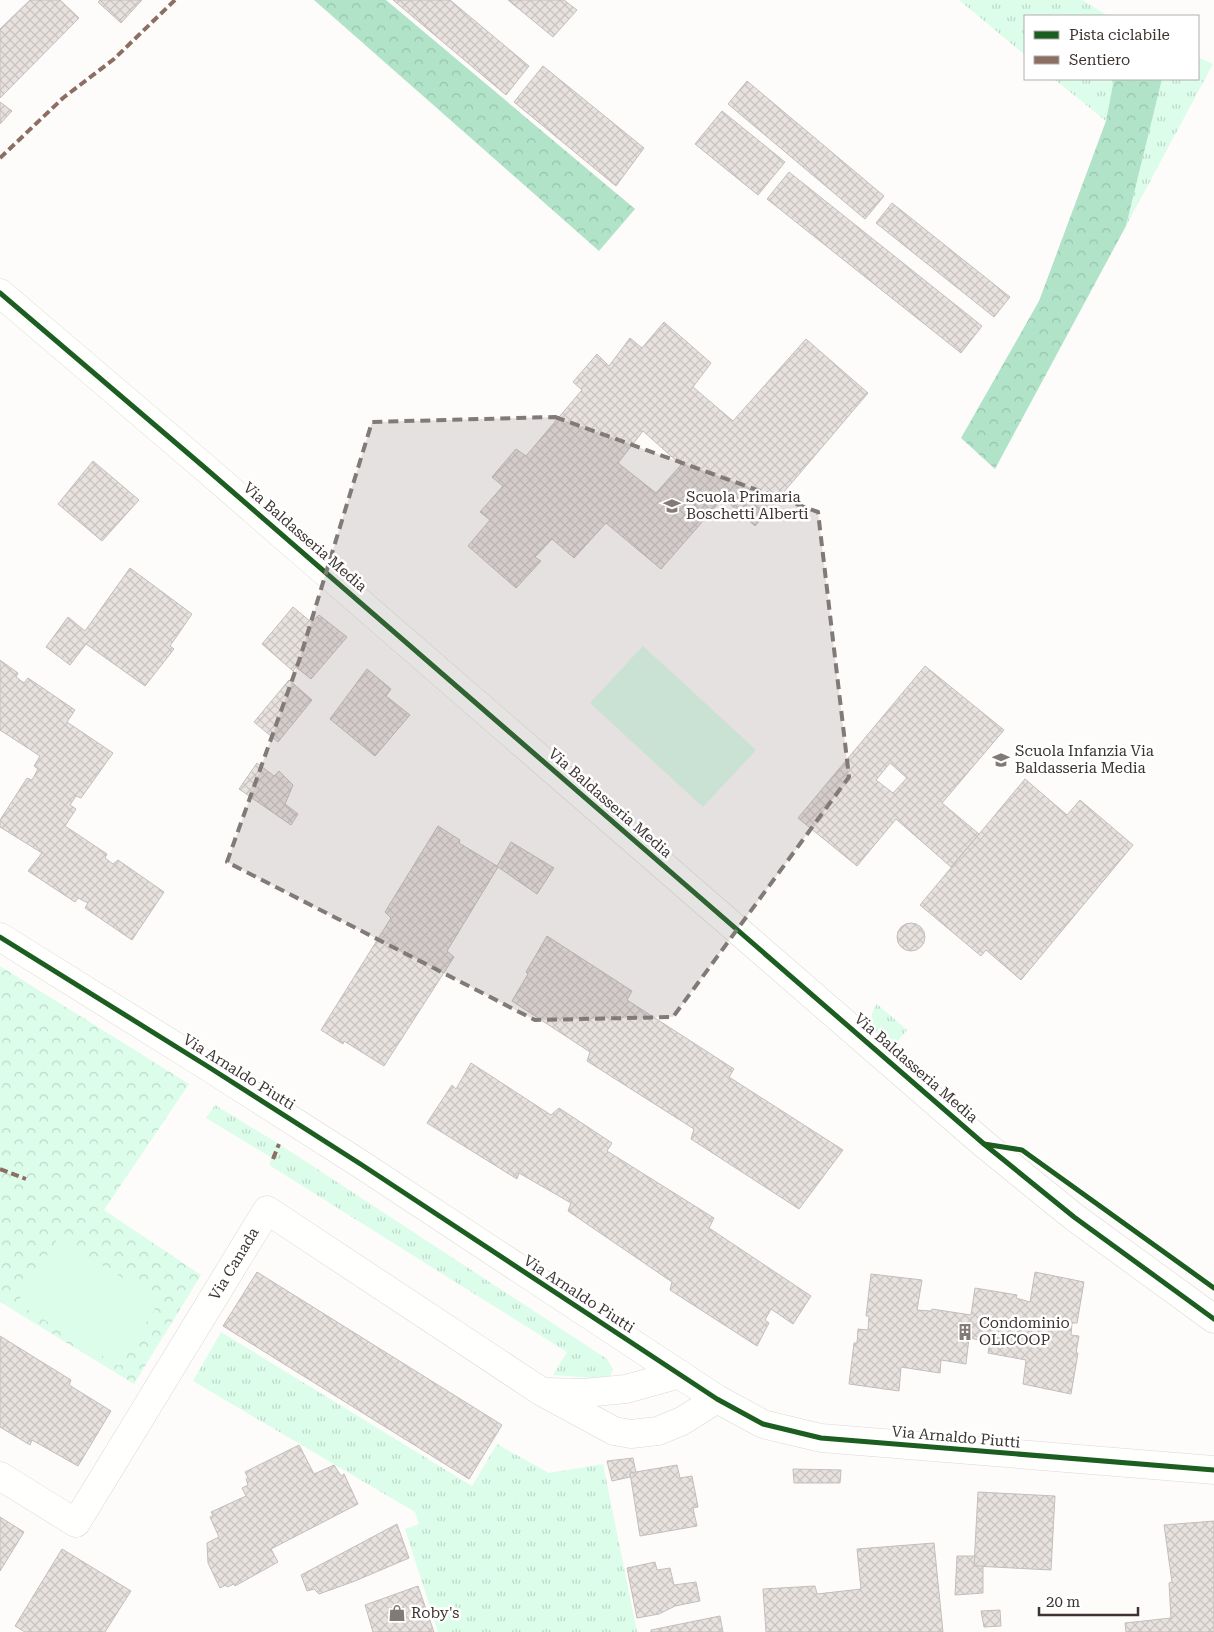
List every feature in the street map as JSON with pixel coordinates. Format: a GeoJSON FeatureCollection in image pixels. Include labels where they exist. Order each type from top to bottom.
{"type":"FeatureCollection","features":[{"type":"Feature","properties":{"kind":"street","name":"Via Baldasseria Media"},"geometry":{"type":"LineString","coordinates":[[0,293],[204,467],[1030,1182],[1111,1245],[1214,1319]]}},
{"type":"Feature","properties":{"kind":"street","name":"Via Arnaldo Piutti"},"geometry":{"type":"LineString","coordinates":[[0,937],[362,1165],[717,1399],[763,1424],[821,1438],[1214,1470]]}},
{"type":"Feature","properties":{"kind":"street","name":"Via Canada"},"geometry":{"type":"LineString","coordinates":[[0,1476],[76,1523],[267,1210],[542,1392],[614,1431],[632,1434],[658,1431],[682,1421],[717,1399]]}},
{"type":"Feature","properties":{"kind":"street"},"geometry":{"type":"LineString","coordinates":[[542,1392],[584,1393],[626,1389],[680,1374]]}},
{"type":"Feature","properties":{"kind":"highlighted area"},"geometry":{"type":"Polygon","coordinates":[[[555,417],[818,512],[849,777],[673,1017],[535,1020],[227,862],[300,658],[372,422],[555,417]]]}},
{"type":"Feature","properties":{"kind":"green space"},"geometry":{"type":"Polygon","coordinates":[[[314,0],[386,0],[635,209],[599,251],[314,0]]]}},
{"type":"Feature","properties":{"kind":"green space"},"geometry":{"type":"Polygon","coordinates":[[[959,0],[1082,0],[1106,15],[1024,15],[1024,54],[959,0]]]}},
{"type":"Feature","properties":{"kind":"green space"},"geometry":{"type":"Polygon","coordinates":[[[1199,57],[1213,64],[1126,226],[1162,80],[1199,80],[1199,57]]]}},
{"type":"Feature","properties":{"kind":"green space"},"geometry":{"type":"Polygon","coordinates":[[[1055,80],[1114,80],[1106,121],[1055,80]]]}},
{"type":"Feature","properties":{"kind":"green space"},"geometry":{"type":"Polygon","coordinates":[[[1114,80],[1162,80],[1126,226],[995,469],[961,438],[1039,301],[1106,121],[1114,80]]]}},
{"type":"Feature","properties":{"kind":"green space"},"geometry":{"type":"Polygon","coordinates":[[[643,646],[756,750],[703,807],[590,703],[643,646]]]}},
{"type":"Feature","properties":{"kind":"green space"},"geometry":{"type":"Polygon","coordinates":[[[0,966],[189,1084],[104,1210],[201,1275],[134,1384],[0,1302],[0,966]]]}},
{"type":"Feature","properties":{"kind":"green space"},"geometry":{"type":"Polygon","coordinates":[[[877,1004],[907,1030],[893,1047],[883,1038],[872,1023],[873,1011],[877,1004]]]}},
{"type":"Feature","properties":{"kind":"green space"},"geometry":{"type":"Polygon","coordinates":[[[215,1105],[279,1144],[607,1359],[613,1369],[610,1377],[604,1379],[553,1375],[567,1352],[269,1165],[272,1158],[206,1118],[215,1105]]]}},
{"type":"Feature","properties":{"kind":"green space"},"geometry":{"type":"Polygon","coordinates":[[[58,1238],[160,1301],[119,1366],[17,1303],[58,1238]]]}},
{"type":"Feature","properties":{"kind":"green space"},"geometry":{"type":"Polygon","coordinates":[[[221,1332],[472,1486],[497,1444],[549,1473],[603,1464],[637,1632],[438,1632],[405,1529],[419,1524],[415,1512],[193,1381],[221,1332]]]}},
{"type":"Feature","properties":{"kind":"building"},"geometry":{"type":"Polygon","coordinates":[[[30,0],[60,0],[79,18],[0,98],[0,29],[30,0]]]}},
{"type":"Feature","properties":{"kind":"building"},"geometry":{"type":"Polygon","coordinates":[[[100,0],[142,0],[121,23],[98,2],[100,0]]]}},
{"type":"Feature","properties":{"kind":"building"},"geometry":{"type":"Polygon","coordinates":[[[393,0],[450,0],[529,66],[506,95],[393,0]]]}},
{"type":"Feature","properties":{"kind":"building"},"geometry":{"type":"Polygon","coordinates":[[[508,0],[564,0],[577,10],[553,37],[508,0]]]}},
{"type":"Feature","properties":{"kind":"building"},"geometry":{"type":"Polygon","coordinates":[[[543,66],[644,148],[616,186],[514,102],[543,66]]]}},
{"type":"Feature","properties":{"kind":"building"},"geometry":{"type":"Polygon","coordinates":[[[747,81],[884,196],[865,219],[728,104],[747,81]]]}},
{"type":"Feature","properties":{"kind":"building"},"geometry":{"type":"Polygon","coordinates":[[[0,102],[12,111],[0,124],[0,102]]]}},
{"type":"Feature","properties":{"kind":"building"},"geometry":{"type":"Polygon","coordinates":[[[722,111],[785,162],[758,195],[695,144],[722,111]]]}},
{"type":"Feature","properties":{"kind":"building"},"geometry":{"type":"Polygon","coordinates":[[[789,172],[982,326],[961,353],[767,199],[789,172]]]}},
{"type":"Feature","properties":{"kind":"building"},"geometry":{"type":"Polygon","coordinates":[[[892,203],[1010,297],[994,317],[876,223],[892,203]]]}},
{"type":"Feature","properties":{"kind":"building"},"geometry":{"type":"Polygon","coordinates":[[[664,322],[711,363],[693,387],[733,421],[806,339],[868,393],[755,526],[723,498],[661,569],[606,523],[574,558],[552,539],[535,557],[541,561],[516,588],[468,546],[490,520],[480,512],[503,486],[492,477],[516,449],[526,456],[582,390],[573,382],[597,354],[609,366],[630,338],[642,348],[664,322]],[[643,431],[618,463],[656,493],[681,465],[643,431]]]}},
{"type":"Feature","properties":{"kind":"building"},"geometry":{"type":"Polygon","coordinates":[[[93,461],[139,500],[102,541],[58,504],[93,461]]]}},
{"type":"Feature","properties":{"kind":"building"},"geometry":{"type":"Polygon","coordinates":[[[130,568],[192,614],[170,646],[174,649],[145,686],[86,644],[70,665],[46,647],[68,617],[85,631],[130,568]]]}},
{"type":"Feature","properties":{"kind":"building"},"geometry":{"type":"Polygon","coordinates":[[[293,607],[311,622],[319,615],[347,637],[311,679],[296,667],[293,671],[262,644],[293,607]]]}},
{"type":"Feature","properties":{"kind":"building"},"geometry":{"type":"Polygon","coordinates":[[[0,660],[18,673],[16,677],[24,683],[28,678],[75,710],[67,722],[113,753],[81,798],[76,796],[70,805],[76,809],[65,826],[107,854],[105,858],[113,864],[118,860],[164,892],[132,940],[85,908],[88,903],[78,898],[75,902],[28,871],[42,853],[0,827],[0,820],[27,778],[32,780],[38,769],[34,766],[40,756],[0,730],[0,660]]]}},
{"type":"Feature","properties":{"kind":"building"},"geometry":{"type":"Polygon","coordinates":[[[925,666],[1004,730],[942,803],[979,834],[951,867],[896,819],[857,866],[798,818],[925,666]],[[890,763],[876,780],[893,793],[907,778],[890,763]]]}},
{"type":"Feature","properties":{"kind":"building"},"geometry":{"type":"Polygon","coordinates":[[[367,669],[391,689],[386,696],[410,715],[375,756],[330,719],[367,669]]]}},
{"type":"Feature","properties":{"kind":"building"},"geometry":{"type":"Polygon","coordinates":[[[289,680],[312,700],[278,742],[254,722],[289,680]]]}},
{"type":"Feature","properties":{"kind":"building"},"geometry":{"type":"Polygon","coordinates":[[[257,763],[274,776],[279,771],[293,785],[285,804],[298,814],[291,825],[239,789],[257,763]]]}},
{"type":"Feature","properties":{"kind":"building"},"geometry":{"type":"Polygon","coordinates":[[[1025,779],[1067,815],[1080,800],[1133,845],[1021,980],[986,950],[981,956],[920,905],[1025,779]]]}},
{"type":"Feature","properties":{"kind":"building"},"geometry":{"type":"Polygon","coordinates":[[[438,826],[460,840],[459,843],[497,866],[511,842],[554,868],[537,894],[498,867],[447,951],[454,957],[384,1066],[344,1041],[343,1044],[321,1030],[391,918],[385,912],[438,826]]]}},
{"type":"Feature","properties":{"kind":"building"},"geometry":{"type":"Polygon","coordinates":[[[911,923],[921,927],[925,937],[921,947],[911,951],[901,947],[897,937],[901,927],[911,923]]]}},
{"type":"Feature","properties":{"kind":"building"},"geometry":{"type":"Polygon","coordinates":[[[547,936],[632,991],[627,1000],[734,1069],[729,1077],[843,1150],[799,1209],[691,1139],[694,1129],[587,1061],[590,1052],[512,1001],[547,936]]]}},
{"type":"Feature","properties":{"kind":"building"},"geometry":{"type":"Polygon","coordinates":[[[471,1063],[551,1115],[559,1108],[612,1143],[607,1151],[714,1218],[709,1228],[811,1296],[793,1324],[771,1309],[765,1320],[769,1323],[757,1346],[670,1290],[672,1282],[568,1211],[571,1203],[519,1173],[517,1179],[427,1123],[452,1085],[456,1089],[471,1063]]]}},
{"type":"Feature","properties":{"kind":"building"},"geometry":{"type":"Polygon","coordinates":[[[257,1272],[502,1425],[469,1479],[223,1326],[257,1272]]]}},
{"type":"Feature","properties":{"kind":"building","name":"Condominio OLICOOP"},"geometry":{"type":"Polygon","coordinates":[[[1035,1272],[1084,1282],[1077,1323],[1072,1323],[1071,1335],[1079,1336],[1071,1394],[1023,1384],[1026,1360],[988,1353],[990,1342],[969,1338],[966,1364],[941,1360],[940,1373],[901,1367],[899,1391],[849,1384],[854,1343],[857,1343],[858,1329],[868,1330],[869,1316],[866,1316],[871,1274],[922,1280],[917,1310],[931,1311],[932,1309],[971,1315],[975,1288],[1017,1295],[1016,1298],[1030,1302],[1035,1272]]]}},
{"type":"Feature","properties":{"kind":"building"},"geometry":{"type":"Polygon","coordinates":[[[0,1336],[71,1380],[69,1385],[111,1411],[78,1466],[32,1440],[30,1445],[0,1427],[0,1336]]]}},
{"type":"Feature","properties":{"kind":"building"},"geometry":{"type":"Polygon","coordinates":[[[299,1445],[314,1474],[334,1465],[341,1476],[344,1474],[358,1504],[271,1549],[278,1562],[235,1586],[234,1584],[227,1587],[226,1585],[220,1588],[208,1563],[207,1543],[219,1537],[210,1517],[213,1515],[211,1512],[246,1496],[242,1488],[248,1485],[246,1479],[248,1478],[245,1472],[299,1445]]]}},
{"type":"Feature","properties":{"kind":"building"},"geometry":{"type":"Polygon","coordinates":[[[633,1458],[636,1473],[630,1473],[630,1477],[612,1481],[607,1461],[633,1458]]]}},
{"type":"Feature","properties":{"kind":"building"},"geometry":{"type":"Polygon","coordinates":[[[677,1465],[680,1478],[692,1476],[698,1507],[693,1508],[697,1526],[640,1536],[630,1473],[677,1465]]]}},
{"type":"Feature","properties":{"kind":"building"},"geometry":{"type":"Polygon","coordinates":[[[793,1469],[841,1470],[840,1483],[794,1483],[793,1469]]]}},
{"type":"Feature","properties":{"kind":"building"},"geometry":{"type":"Polygon","coordinates":[[[978,1492],[1055,1496],[1051,1570],[974,1566],[978,1492]]]}},
{"type":"Feature","properties":{"kind":"building"},"geometry":{"type":"Polygon","coordinates":[[[0,1517],[24,1532],[0,1571],[0,1517]]]}},
{"type":"Feature","properties":{"kind":"building"},"geometry":{"type":"Polygon","coordinates":[[[1214,1521],[1214,1632],[1126,1632],[1125,1623],[1171,1618],[1169,1583],[1172,1582],[1164,1525],[1214,1521]]]}},
{"type":"Feature","properties":{"kind":"building"},"geometry":{"type":"Polygon","coordinates":[[[397,1524],[409,1558],[319,1594],[314,1589],[307,1591],[301,1575],[397,1524]]]}},
{"type":"Feature","properties":{"kind":"building"},"geometry":{"type":"Polygon","coordinates":[[[934,1543],[943,1632],[766,1632],[763,1589],[815,1586],[817,1594],[861,1589],[857,1549],[934,1543]]]}},
{"type":"Feature","properties":{"kind":"building"},"geometry":{"type":"Polygon","coordinates":[[[62,1549],[131,1591],[105,1632],[25,1632],[15,1626],[62,1549]]]}},
{"type":"Feature","properties":{"kind":"building"},"geometry":{"type":"Polygon","coordinates":[[[957,1556],[975,1556],[974,1566],[983,1566],[983,1593],[955,1595],[957,1556]]]}},
{"type":"Feature","properties":{"kind":"building"},"geometry":{"type":"Polygon","coordinates":[[[655,1562],[657,1570],[670,1568],[674,1585],[696,1582],[700,1601],[675,1606],[659,1614],[637,1618],[627,1568],[655,1562]]]}},
{"type":"Feature","properties":{"kind":"building","name":"Roby's"},"geometry":{"type":"Polygon","coordinates":[[[418,1586],[434,1632],[373,1632],[365,1605],[418,1586]]]}},
{"type":"Feature","properties":{"kind":"building"},"geometry":{"type":"Polygon","coordinates":[[[1000,1610],[1001,1626],[984,1627],[981,1611],[1000,1610]]]}},
{"type":"Feature","properties":{"kind":"building"},"geometry":{"type":"Polygon","coordinates":[[[720,1616],[723,1632],[651,1632],[651,1630],[720,1616]]]}},
{"type":"Feature","properties":{"kind":"marked path"},"geometry":{"type":"LineString","coordinates":[[0,158],[63,98],[114,59],[175,0]]}},
{"type":"Feature","properties":{"kind":"marked path"},"geometry":{"type":"LineString","coordinates":[[273,1159],[279,1144]]}},
{"type":"Feature","properties":{"kind":"marked path"},"geometry":{"type":"LineString","coordinates":[[0,1169],[26,1179]]}},
{"type":"Feature","properties":{"kind":"cycle path"},"geometry":{"type":"LineString","coordinates":[[0,293],[204,467],[984,1144],[1074,1217],[1214,1319]]}},
{"type":"Feature","properties":{"kind":"cycle path"},"geometry":{"type":"LineString","coordinates":[[0,937],[362,1165],[717,1399],[763,1424],[821,1438],[1214,1470]]}},
{"type":"Feature","properties":{"kind":"cycle path"},"geometry":{"type":"LineString","coordinates":[[984,1144],[1022,1150],[1214,1288]]}},
{"type":"Feature","properties":{"kind":"place","name":"Scuola Primaria Boschetti Alberti"},"geometry":{"type":"Point","coordinates":[672,506]}},
{"type":"Feature","properties":{"kind":"place","name":"Scuola Infanzia Via Baldasseria Media"},"geometry":{"type":"Point","coordinates":[1001,760]}},
{"type":"Feature","properties":{"kind":"place","name":"Condominio OLICOOP"},"geometry":{"type":"Point","coordinates":[965,1332]}},
{"type":"Feature","properties":{"kind":"place","name":"Roby's"},"geometry":{"type":"Point","coordinates":[397,1613]}}]}
